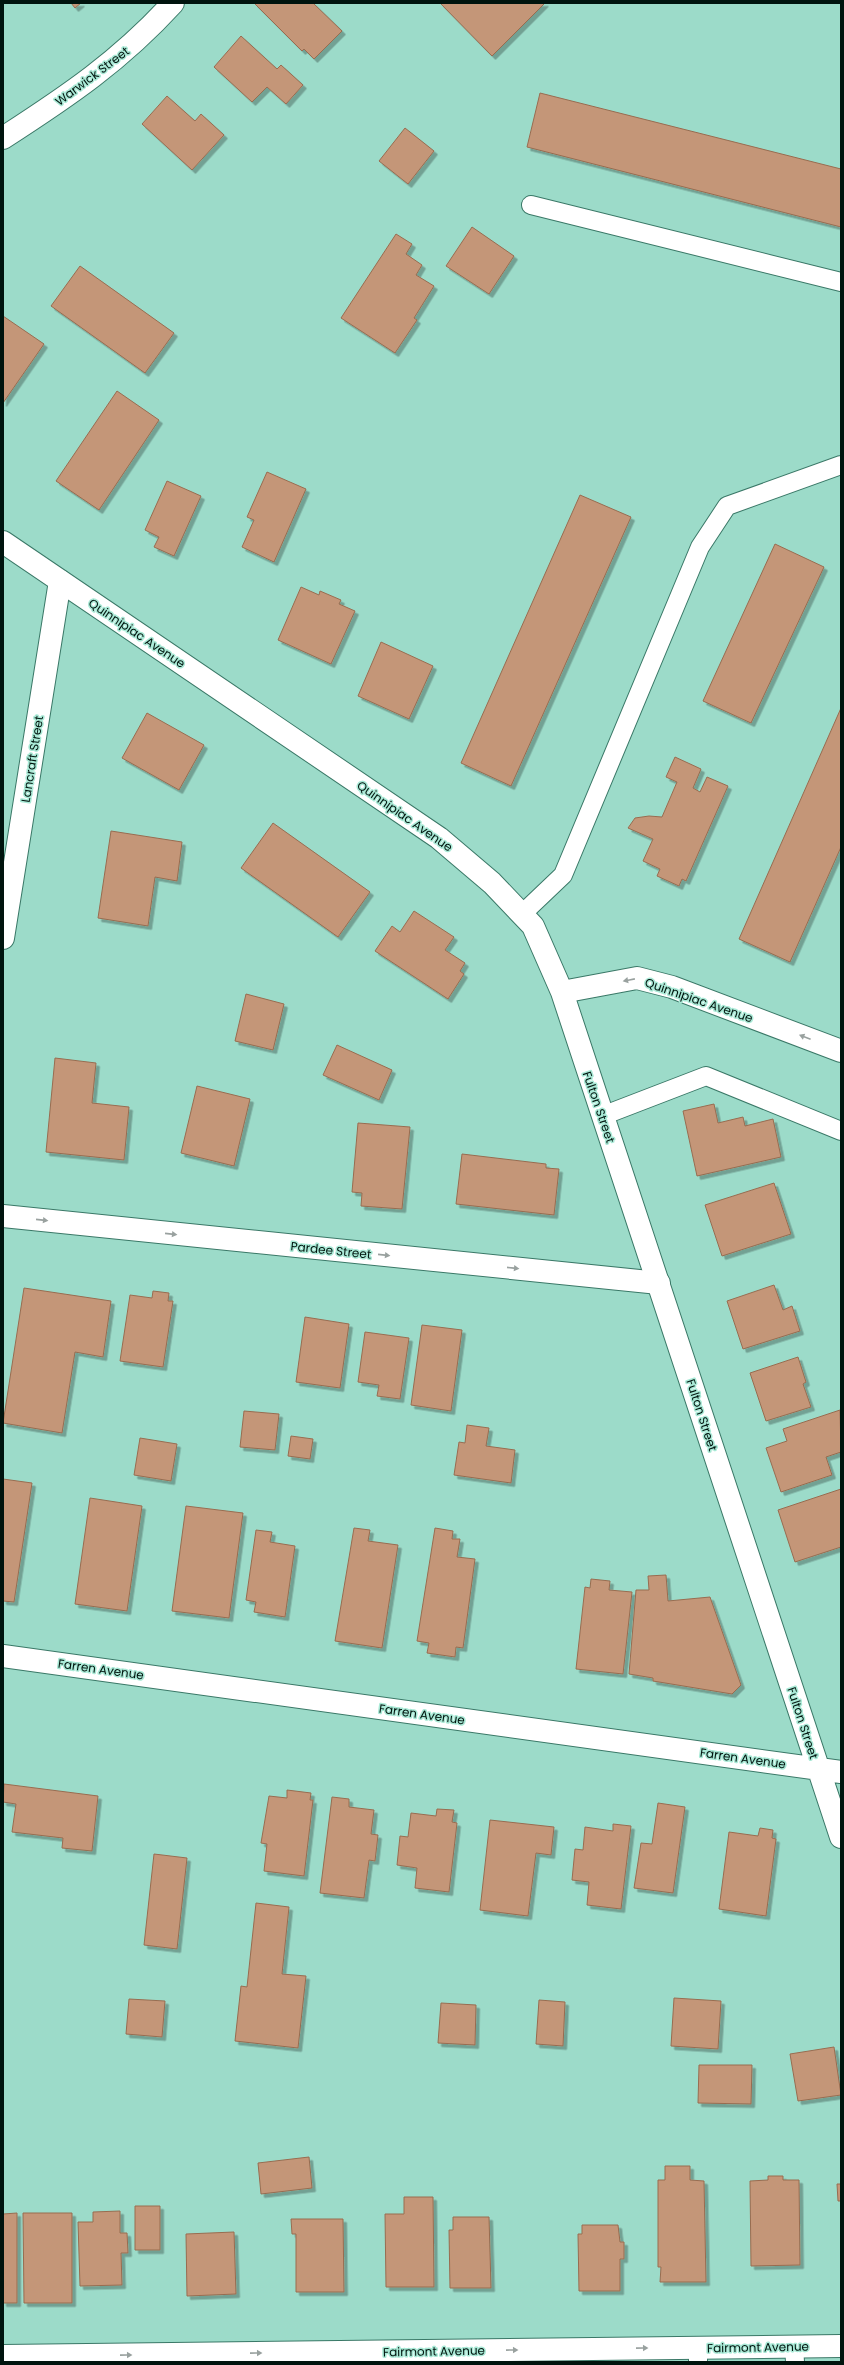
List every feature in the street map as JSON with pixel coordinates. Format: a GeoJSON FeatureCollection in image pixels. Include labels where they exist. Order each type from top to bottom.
{"type":"FeatureCollection","features":[{"type":"Feature","properties":{"kind":"street","name":"Warwick Street"},"geometry":{"type":"LineString","coordinates":[[3,138],[76,90],[108,66],[143,36],[173,3]]}},
{"type":"Feature","properties":{"kind":"street","name":"Quinnipiac Avenue"},"geometry":{"type":"LineString","coordinates":[[3,542],[439,838],[492,883],[533,926],[562,992],[637,978],[672,988],[841,1051]]}},
{"type":"Feature","properties":{"kind":"street","name":"Lancraft Street"},"geometry":{"type":"LineString","coordinates":[[3,938],[60,581]]}},
{"type":"Feature","properties":{"kind":"street","name":"Fulton Street"},"geometry":{"type":"LineString","coordinates":[[562,992],[841,1837]]}},
{"type":"Feature","properties":{"kind":"street","name":"Pardee Street"},"geometry":{"type":"LineString","coordinates":[[3,1216],[659,1283]]}},
{"type":"Feature","properties":{"kind":"street","name":"Farren Avenue"},"geometry":{"type":"LineString","coordinates":[[3,1656],[841,1772]]}},
{"type":"Feature","properties":{"kind":"street","name":"Fairmont Avenue"},"geometry":{"type":"LineString","coordinates":[[3,2356],[794,2354],[841,2346]]}},
{"type":"Feature","properties":{"kind":"lane"},"geometry":{"type":"LineString","coordinates":[[530,205],[841,282]]}},
{"type":"Feature","properties":{"kind":"lane"},"geometry":{"type":"LineString","coordinates":[[521,915],[563,875],[700,547],[727,506],[841,465]]}},
{"type":"Feature","properties":{"kind":"lane"},"geometry":{"type":"LineString","coordinates":[[602,1116],[706,1076],[841,1131]]}},
{"type":"Feature","properties":{"kind":"building"},"geometry":{"type":"Polygon","coordinates":[[[71,3],[81,3],[75,8],[71,3]]]}},
{"type":"Feature","properties":{"kind":"building"},"geometry":{"type":"Polygon","coordinates":[[[254,3],[313,3],[342,31],[314,59],[304,49],[302,51],[254,3]]]}},
{"type":"Feature","properties":{"kind":"building"},"geometry":{"type":"Polygon","coordinates":[[[440,3],[545,3],[492,56],[440,3]]]}},
{"type":"Feature","properties":{"kind":"building"},"geometry":{"type":"Polygon","coordinates":[[[241,36],[277,69],[281,65],[303,85],[286,104],[267,87],[252,102],[214,67],[241,36]]]}},
{"type":"Feature","properties":{"kind":"building"},"geometry":{"type":"Polygon","coordinates":[[[540,93],[841,169],[841,227],[527,147],[540,93]]]}},
{"type":"Feature","properties":{"kind":"building"},"geometry":{"type":"Polygon","coordinates":[[[167,96],[195,121],[201,114],[224,135],[192,170],[142,124],[167,96]]]}},
{"type":"Feature","properties":{"kind":"building"},"geometry":{"type":"Polygon","coordinates":[[[405,128],[434,151],[408,184],[379,161],[405,128]]]}},
{"type":"Feature","properties":{"kind":"building"},"geometry":{"type":"Polygon","coordinates":[[[472,227],[514,256],[489,294],[446,266],[472,227]]]}},
{"type":"Feature","properties":{"kind":"building"},"geometry":{"type":"Polygon","coordinates":[[[396,234],[412,244],[406,254],[422,265],[416,275],[434,286],[414,318],[417,320],[395,353],[341,318],[396,234]]]}},
{"type":"Feature","properties":{"kind":"building"},"geometry":{"type":"Polygon","coordinates":[[[80,266],[174,333],[145,373],[51,306],[80,266]]]}},
{"type":"Feature","properties":{"kind":"building"},"geometry":{"type":"Polygon","coordinates":[[[3,316],[44,344],[3,403],[3,316]]]}},
{"type":"Feature","properties":{"kind":"building"},"geometry":{"type":"Polygon","coordinates":[[[117,391],[159,420],[99,510],[56,481],[117,391]]]}},
{"type":"Feature","properties":{"kind":"building"},"geometry":{"type":"Polygon","coordinates":[[[267,472],[306,489],[274,562],[242,547],[254,520],[247,517],[267,472]]]}},
{"type":"Feature","properties":{"kind":"building"},"geometry":{"type":"Polygon","coordinates":[[[167,481],[201,496],[174,556],[154,547],[159,537],[145,530],[167,481]]]}},
{"type":"Feature","properties":{"kind":"building"},"geometry":{"type":"Polygon","coordinates":[[[580,495],[631,517],[511,786],[461,763],[580,495]]]}},
{"type":"Feature","properties":{"kind":"building"},"geometry":{"type":"Polygon","coordinates":[[[775,544],[824,567],[751,723],[703,701],[775,544]]]}},
{"type":"Feature","properties":{"kind":"building"},"geometry":{"type":"Polygon","coordinates":[[[301,587],[319,595],[320,591],[341,600],[339,604],[355,611],[331,664],[278,640],[301,587]]]}},
{"type":"Feature","properties":{"kind":"building"},"geometry":{"type":"Polygon","coordinates":[[[381,642],[433,666],[409,719],[358,696],[381,642]]]}},
{"type":"Feature","properties":{"kind":"building"},"geometry":{"type":"Polygon","coordinates":[[[841,708],[841,847],[790,962],[739,939],[841,708]]]}},
{"type":"Feature","properties":{"kind":"building"},"geometry":{"type":"Polygon","coordinates":[[[147,713],[204,745],[179,790],[122,758],[147,713]]]}},
{"type":"Feature","properties":{"kind":"building"},"geometry":{"type":"Polygon","coordinates":[[[675,757],[701,769],[693,788],[700,792],[707,777],[728,786],[686,881],[682,879],[679,886],[657,876],[660,869],[643,861],[653,839],[628,828],[635,818],[649,816],[662,817],[677,782],[666,777],[675,757]]]}},
{"type":"Feature","properties":{"kind":"building"},"geometry":{"type":"Polygon","coordinates":[[[273,823],[370,892],[338,937],[241,868],[273,823]]]}},
{"type":"Feature","properties":{"kind":"building"},"geometry":{"type":"Polygon","coordinates":[[[111,831],[182,842],[177,881],[155,877],[148,926],[98,918],[111,831]]]}},
{"type":"Feature","properties":{"kind":"building"},"geometry":{"type":"Polygon","coordinates":[[[414,911],[454,937],[445,950],[465,963],[460,971],[464,974],[448,999],[375,951],[392,926],[400,932],[414,911]]]}},
{"type":"Feature","properties":{"kind":"building"},"geometry":{"type":"Polygon","coordinates":[[[246,994],[284,1004],[273,1050],[235,1041],[246,994]]]}},
{"type":"Feature","properties":{"kind":"building"},"geometry":{"type":"Polygon","coordinates":[[[337,1045],[392,1070],[379,1100],[323,1075],[337,1045]]]}},
{"type":"Feature","properties":{"kind":"building"},"geometry":{"type":"Polygon","coordinates":[[[55,1058],[96,1063],[92,1103],[129,1107],[124,1160],[46,1152],[55,1058]]]}},
{"type":"Feature","properties":{"kind":"building"},"geometry":{"type":"Polygon","coordinates":[[[197,1086],[250,1099],[234,1166],[181,1153],[197,1086]]]}},
{"type":"Feature","properties":{"kind":"building"},"geometry":{"type":"Polygon","coordinates":[[[714,1104],[718,1123],[743,1117],[745,1126],[773,1119],[781,1157],[697,1176],[683,1111],[714,1104]]]}},
{"type":"Feature","properties":{"kind":"building"},"geometry":{"type":"Polygon","coordinates":[[[358,1123],[410,1127],[402,1209],[361,1206],[362,1193],[352,1192],[358,1123]]]}},
{"type":"Feature","properties":{"kind":"building"},"geometry":{"type":"Polygon","coordinates":[[[462,1154],[546,1164],[546,1168],[559,1169],[554,1215],[456,1204],[462,1154]]]}},
{"type":"Feature","properties":{"kind":"building"},"geometry":{"type":"Polygon","coordinates":[[[774,1183],[791,1234],[722,1256],[705,1205],[774,1183]]]}},
{"type":"Feature","properties":{"kind":"building"},"geometry":{"type":"Polygon","coordinates":[[[774,1285],[783,1310],[792,1306],[800,1331],[743,1349],[727,1301],[774,1285]]]}},
{"type":"Feature","properties":{"kind":"building"},"geometry":{"type":"Polygon","coordinates":[[[24,1288],[111,1301],[103,1357],[75,1352],[62,1433],[3,1423],[24,1288]]]}},
{"type":"Feature","properties":{"kind":"building"},"geometry":{"type":"Polygon","coordinates":[[[153,1291],[169,1293],[168,1301],[173,1301],[163,1367],[120,1361],[130,1295],[152,1298],[153,1291]]]}},
{"type":"Feature","properties":{"kind":"building"},"geometry":{"type":"Polygon","coordinates":[[[305,1317],[349,1324],[340,1388],[296,1382],[305,1317]]]}},
{"type":"Feature","properties":{"kind":"building"},"geometry":{"type":"Polygon","coordinates":[[[422,1325],[462,1330],[451,1411],[411,1405],[422,1325]]]}},
{"type":"Feature","properties":{"kind":"building"},"geometry":{"type":"Polygon","coordinates":[[[365,1332],[409,1338],[400,1399],[377,1396],[379,1385],[358,1382],[365,1332]]]}},
{"type":"Feature","properties":{"kind":"building"},"geometry":{"type":"Polygon","coordinates":[[[798,1357],[806,1382],[803,1384],[811,1407],[766,1421],[750,1373],[798,1357]]]}},
{"type":"Feature","properties":{"kind":"building"},"geometry":{"type":"Polygon","coordinates":[[[840,1410],[841,1452],[826,1457],[832,1475],[781,1492],[766,1448],[787,1441],[783,1429],[840,1410]]]}},
{"type":"Feature","properties":{"kind":"building"},"geometry":{"type":"Polygon","coordinates":[[[244,1411],[279,1414],[275,1450],[240,1447],[244,1411]]]}},
{"type":"Feature","properties":{"kind":"building"},"geometry":{"type":"Polygon","coordinates":[[[467,1425],[489,1428],[486,1446],[515,1450],[511,1483],[454,1475],[459,1442],[465,1443],[467,1425]]]}},
{"type":"Feature","properties":{"kind":"building"},"geometry":{"type":"Polygon","coordinates":[[[291,1436],[313,1439],[310,1459],[288,1456],[291,1436]]]}},
{"type":"Feature","properties":{"kind":"building"},"geometry":{"type":"Polygon","coordinates":[[[140,1438],[177,1444],[171,1481],[134,1475],[140,1438]]]}},
{"type":"Feature","properties":{"kind":"building"},"geometry":{"type":"Polygon","coordinates":[[[3,1479],[32,1483],[14,1602],[3,1601],[3,1479]]]}},
{"type":"Feature","properties":{"kind":"building"},"geometry":{"type":"Polygon","coordinates":[[[841,1489],[841,1547],[795,1562],[778,1510],[841,1489]]]}},
{"type":"Feature","properties":{"kind":"building"},"geometry":{"type":"Polygon","coordinates":[[[90,1498],[142,1506],[127,1611],[75,1604],[90,1498]]]}},
{"type":"Feature","properties":{"kind":"building"},"geometry":{"type":"Polygon","coordinates":[[[186,1506],[243,1513],[229,1618],[172,1611],[186,1506]]]}},
{"type":"Feature","properties":{"kind":"building"},"geometry":{"type":"Polygon","coordinates":[[[354,1528],[370,1530],[368,1541],[398,1545],[382,1648],[335,1641],[354,1528]]]}},
{"type":"Feature","properties":{"kind":"building"},"geometry":{"type":"Polygon","coordinates":[[[435,1528],[453,1531],[452,1539],[460,1539],[457,1557],[475,1559],[463,1648],[456,1647],[455,1657],[427,1653],[429,1643],[417,1641],[435,1528]]]}},
{"type":"Feature","properties":{"kind":"building"},"geometry":{"type":"Polygon","coordinates":[[[256,1530],[272,1532],[270,1542],[295,1546],[285,1617],[254,1612],[256,1602],[246,1600],[256,1530]]]}},
{"type":"Feature","properties":{"kind":"building"},"geometry":{"type":"Polygon","coordinates":[[[666,1575],[668,1601],[710,1597],[741,1685],[732,1694],[653,1681],[653,1678],[629,1674],[636,1590],[649,1590],[648,1576],[666,1575]]]}},
{"type":"Feature","properties":{"kind":"building"},"geometry":{"type":"Polygon","coordinates":[[[591,1579],[610,1581],[609,1590],[632,1592],[623,1674],[576,1669],[585,1587],[590,1588],[591,1579]]]}},
{"type":"Feature","properties":{"kind":"building"},"geometry":{"type":"Polygon","coordinates":[[[4,1784],[98,1796],[92,1851],[62,1848],[63,1838],[12,1832],[16,1804],[3,1802],[4,1784]]]}},
{"type":"Feature","properties":{"kind":"building"},"geometry":{"type":"Polygon","coordinates":[[[287,1790],[311,1793],[310,1800],[313,1800],[304,1876],[264,1871],[267,1844],[261,1843],[269,1796],[287,1798],[287,1790]]]}},
{"type":"Feature","properties":{"kind":"building"},"geometry":{"type":"Polygon","coordinates":[[[332,1797],[349,1799],[349,1807],[374,1810],[371,1834],[378,1835],[375,1861],[369,1860],[364,1898],[320,1893],[332,1797]]]}},
{"type":"Feature","properties":{"kind":"building"},"geometry":{"type":"Polygon","coordinates":[[[658,1803],[685,1807],[673,1893],[634,1888],[641,1843],[652,1844],[658,1803]]]}},
{"type":"Feature","properties":{"kind":"building"},"geometry":{"type":"Polygon","coordinates":[[[437,1809],[454,1810],[452,1822],[457,1823],[449,1892],[415,1888],[417,1868],[397,1865],[400,1836],[408,1837],[411,1813],[436,1816],[437,1809]]]}},
{"type":"Feature","properties":{"kind":"building"},"geometry":{"type":"Polygon","coordinates":[[[490,1820],[554,1827],[551,1855],[536,1853],[528,1916],[480,1910],[490,1820]]]}},
{"type":"Feature","properties":{"kind":"building"},"geometry":{"type":"Polygon","coordinates":[[[613,1824],[631,1826],[621,1909],[587,1905],[589,1882],[572,1880],[575,1849],[583,1850],[585,1827],[613,1831],[613,1824]]]}},
{"type":"Feature","properties":{"kind":"building"},"geometry":{"type":"Polygon","coordinates":[[[760,1828],[773,1830],[772,1838],[776,1839],[766,1916],[719,1909],[729,1832],[758,1836],[760,1828]]]}},
{"type":"Feature","properties":{"kind":"building"},"geometry":{"type":"Polygon","coordinates":[[[154,1854],[187,1858],[177,1949],[144,1945],[154,1854]]]}},
{"type":"Feature","properties":{"kind":"building"},"geometry":{"type":"Polygon","coordinates":[[[256,1903],[289,1907],[282,1974],[306,1976],[298,2048],[235,2041],[241,1986],[247,1987],[256,1903]]]}},
{"type":"Feature","properties":{"kind":"building"},"geometry":{"type":"Polygon","coordinates":[[[674,1998],[721,2001],[718,2049],[671,2046],[674,1998]]]}},
{"type":"Feature","properties":{"kind":"building"},"geometry":{"type":"Polygon","coordinates":[[[129,1999],[165,2001],[162,2037],[126,2034],[129,1999]]]}},
{"type":"Feature","properties":{"kind":"building"},"geometry":{"type":"Polygon","coordinates":[[[539,2000],[565,2002],[563,2046],[536,2044],[539,2000]]]}},
{"type":"Feature","properties":{"kind":"building"},"geometry":{"type":"Polygon","coordinates":[[[441,2003],[476,2005],[475,2045],[438,2043],[441,2003]]]}},
{"type":"Feature","properties":{"kind":"building"},"geometry":{"type":"Polygon","coordinates":[[[834,2047],[841,2095],[798,2101],[790,2054],[834,2047]]]}},
{"type":"Feature","properties":{"kind":"building"},"geometry":{"type":"Polygon","coordinates":[[[699,2065],[752,2065],[751,2104],[698,2103],[699,2065]]]}},
{"type":"Feature","properties":{"kind":"building"},"geometry":{"type":"Polygon","coordinates":[[[309,2157],[312,2188],[261,2194],[258,2163],[309,2157]]]}},
{"type":"Feature","properties":{"kind":"building"},"geometry":{"type":"Polygon","coordinates":[[[665,2166],[690,2166],[690,2180],[704,2181],[706,2282],[660,2282],[661,2267],[658,2267],[658,2180],[665,2180],[665,2166]]]}},
{"type":"Feature","properties":{"kind":"building"},"geometry":{"type":"Polygon","coordinates":[[[768,2176],[783,2176],[783,2180],[799,2180],[800,2265],[751,2266],[750,2181],[768,2180],[768,2176]]]}},
{"type":"Feature","properties":{"kind":"building"},"geometry":{"type":"Polygon","coordinates":[[[837,2184],[841,2184],[841,2201],[838,2201],[837,2184]]]}},
{"type":"Feature","properties":{"kind":"building"},"geometry":{"type":"Polygon","coordinates":[[[404,2197],[433,2197],[434,2287],[386,2287],[385,2214],[404,2214],[404,2197]]]}},
{"type":"Feature","properties":{"kind":"building"},"geometry":{"type":"Polygon","coordinates":[[[135,2206],[160,2206],[160,2250],[135,2250],[135,2206]]]}},
{"type":"Feature","properties":{"kind":"building"},"geometry":{"type":"Polygon","coordinates":[[[120,2211],[120,2233],[127,2233],[128,2253],[121,2253],[122,2285],[80,2286],[78,2222],[93,2222],[93,2212],[120,2211]]]}},
{"type":"Feature","properties":{"kind":"building"},"geometry":{"type":"Polygon","coordinates":[[[17,2213],[17,2303],[3,2303],[3,2214],[17,2213]]]}},
{"type":"Feature","properties":{"kind":"building"},"geometry":{"type":"Polygon","coordinates":[[[23,2213],[72,2213],[72,2303],[24,2303],[23,2213]]]}},
{"type":"Feature","properties":{"kind":"building"},"geometry":{"type":"Polygon","coordinates":[[[453,2217],[489,2217],[491,2288],[450,2288],[449,2230],[453,2230],[453,2217]]]}},
{"type":"Feature","properties":{"kind":"building"},"geometry":{"type":"Polygon","coordinates":[[[291,2219],[343,2219],[344,2292],[296,2292],[296,2234],[292,2234],[291,2219]]]}},
{"type":"Feature","properties":{"kind":"building"},"geometry":{"type":"Polygon","coordinates":[[[582,2225],[618,2225],[620,2242],[624,2242],[624,2259],[620,2259],[620,2291],[579,2291],[578,2234],[582,2234],[582,2225]]]}},
{"type":"Feature","properties":{"kind":"building"},"geometry":{"type":"Polygon","coordinates":[[[234,2232],[236,2294],[187,2296],[186,2234],[234,2232]]]}}]}
